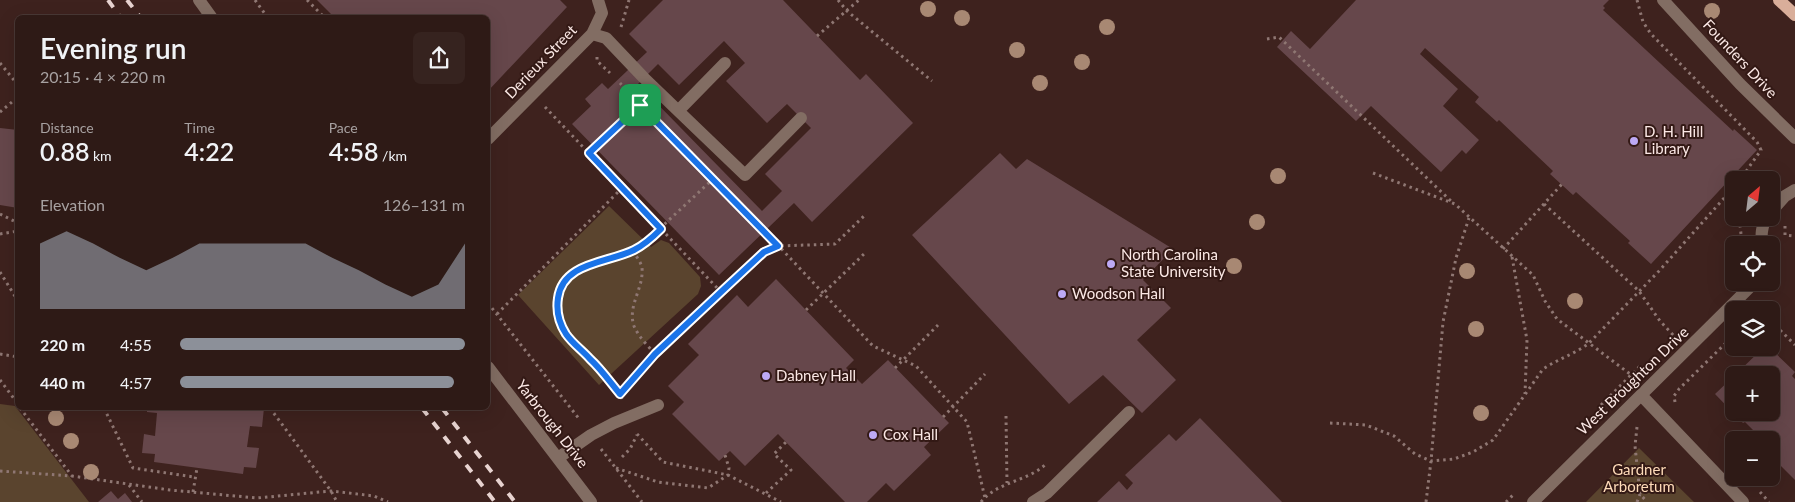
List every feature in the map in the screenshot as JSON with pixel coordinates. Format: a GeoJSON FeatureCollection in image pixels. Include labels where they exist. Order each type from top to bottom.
{"type":"FeatureCollection","features":[{"type":"Feature","properties":{"kind":"main road"},"geometry":{"type":"LineString","coordinates":[[1778,0],[1795,15]]}},
{"type":"Feature","properties":{"kind":"street"},"geometry":{"type":"LineString","coordinates":[[199,0],[210,15]]}},
{"type":"Feature","properties":{"kind":"street","name":"Derieux Street"},"geometry":{"type":"LineString","coordinates":[[490,137],[592,34],[602,13],[598,0]]}},
{"type":"Feature","properties":{"kind":"street","name":"Founders Drive"},"geometry":{"type":"LineString","coordinates":[[1663,0],[1740,84],[1795,138]]}},
{"type":"Feature","properties":{"kind":"street"},"geometry":{"type":"LineString","coordinates":[[592,34],[606,38],[644,78],[745,175],[801,118]]}},
{"type":"Feature","properties":{"kind":"street"},"geometry":{"type":"LineString","coordinates":[[679,110],[725,63]]}},
{"type":"Feature","properties":{"kind":"street"},"geometry":{"type":"LineString","coordinates":[[1780,202],[1795,190]]}},
{"type":"Feature","properties":{"kind":"street","name":"West Broughton Drive"},"geometry":{"type":"LineString","coordinates":[[1533,502],[1746,291]]}},
{"type":"Feature","properties":{"kind":"street","name":"Yarbrough Drive"},"geometry":{"type":"LineString","coordinates":[[490,370],[591,502]]}},
{"type":"Feature","properties":{"kind":"street"},"geometry":{"type":"LineString","coordinates":[[1642,396],[1743,502]]}},
{"type":"Feature","properties":{"kind":"street"},"geometry":{"type":"LineString","coordinates":[[558,458],[591,435],[658,405]]}},
{"type":"Feature","properties":{"kind":"street"},"geometry":{"type":"LineString","coordinates":[[1033,502],[1047,493],[1129,412]]}},
{"type":"Feature","properties":{"kind":"path"},"geometry":{"type":"LineString","coordinates":[[254,0],[266,15]]}},
{"type":"Feature","properties":{"kind":"path"},"geometry":{"type":"LineString","coordinates":[[307,0],[322,15]]}},
{"type":"Feature","properties":{"kind":"path"},"geometry":{"type":"LineString","coordinates":[[619,33],[629,0]]}},
{"type":"Feature","properties":{"kind":"path"},"geometry":{"type":"LineString","coordinates":[[838,0],[847,11],[932,81]]}},
{"type":"Feature","properties":{"kind":"path"},"geometry":{"type":"LineString","coordinates":[[817,36],[859,0]]}},
{"type":"Feature","properties":{"kind":"path"},"geometry":{"type":"LineString","coordinates":[[1637,0],[1643,22],[1651,34],[1757,142],[1761,150],[1746,171]]}},
{"type":"Feature","properties":{"kind":"path"},"geometry":{"type":"LineString","coordinates":[[592,34],[597,61],[611,74]]}},
{"type":"Feature","properties":{"kind":"path"},"geometry":{"type":"LineString","coordinates":[[1268,39],[1279,36],[1292,47],[1468,218],[1533,275],[1545,301],[1557,319],[1630,374],[1632,382]]}},
{"type":"Feature","properties":{"kind":"path"},"geometry":{"type":"LineString","coordinates":[[0,63],[15,81]]}},
{"type":"Feature","properties":{"kind":"path"},"geometry":{"type":"LineString","coordinates":[[617,80],[873,346],[916,366],[968,422],[985,498]]}},
{"type":"Feature","properties":{"kind":"path"},"geometry":{"type":"LineString","coordinates":[[534,93],[548,111],[721,292]]}},
{"type":"Feature","properties":{"kind":"path"},"geometry":{"type":"LineString","coordinates":[[0,112],[15,100]]}},
{"type":"Feature","properties":{"kind":"path"},"geometry":{"type":"LineString","coordinates":[[589,153],[640,105]]}},
{"type":"Feature","properties":{"kind":"path"},"geometry":{"type":"LineString","coordinates":[[1373,173],[1455,204]]}},
{"type":"Feature","properties":{"kind":"path"},"geometry":{"type":"LineString","coordinates":[[623,402],[620,394],[604,374],[568,336],[558,316],[557,300],[564,280],[575,271],[633,251],[641,246],[713,179]]}},
{"type":"Feature","properties":{"kind":"path"},"geometry":{"type":"LineString","coordinates":[[1503,249],[1562,184]]}},
{"type":"Feature","properties":{"kind":"path"},"geometry":{"type":"LineString","coordinates":[[497,314],[622,188]]}},
{"type":"Feature","properties":{"kind":"path"},"geometry":{"type":"LineString","coordinates":[[1330,423],[1366,425],[1394,436],[1415,454],[1432,461],[1454,459],[1473,452],[1492,440],[1543,370],[1555,361],[1579,351],[1589,343],[1724,199]]}},
{"type":"Feature","properties":{"kind":"path"},"geometry":{"type":"LineString","coordinates":[[1544,204],[1639,291],[1660,321],[1670,331]]}},
{"type":"Feature","properties":{"kind":"path"},"geometry":{"type":"LineString","coordinates":[[0,214],[15,222]]}},
{"type":"Feature","properties":{"kind":"path"},"geometry":{"type":"LineString","coordinates":[[620,394],[655,354],[764,252],[778,246],[835,244],[866,214]]}},
{"type":"Feature","properties":{"kind":"path"},"geometry":{"type":"LineString","coordinates":[[1426,502],[1432,461],[1442,322],[1456,258],[1468,218]]}},
{"type":"Feature","properties":{"kind":"path"},"geometry":{"type":"LineString","coordinates":[[0,234],[15,232]]}},
{"type":"Feature","properties":{"kind":"path"},"geometry":{"type":"LineString","coordinates":[[633,251],[642,267],[632,316],[634,327],[655,354]]}},
{"type":"Feature","properties":{"kind":"path"},"geometry":{"type":"LineString","coordinates":[[806,310],[866,252]]}},
{"type":"Feature","properties":{"kind":"path"},"geometry":{"type":"LineString","coordinates":[[1512,257],[1527,340],[1525,395]]}},
{"type":"Feature","properties":{"kind":"path"},"geometry":{"type":"LineString","coordinates":[[0,272],[15,296]]}},
{"type":"Feature","properties":{"kind":"path"},"geometry":{"type":"LineString","coordinates":[[490,305],[580,420]]}},
{"type":"Feature","properties":{"kind":"path"},"geometry":{"type":"LineString","coordinates":[[895,368],[938,325]]}},
{"type":"Feature","properties":{"kind":"path"},"geometry":{"type":"LineString","coordinates":[[1780,330],[1795,345]]}},
{"type":"Feature","properties":{"kind":"path"},"geometry":{"type":"LineString","coordinates":[[1677,406],[1674,396],[1725,344]]}},
{"type":"Feature","properties":{"kind":"path"},"geometry":{"type":"LineString","coordinates":[[0,354],[15,356]]}},
{"type":"Feature","properties":{"kind":"path"},"geometry":{"type":"LineString","coordinates":[[944,417],[985,374]]}},
{"type":"Feature","properties":{"kind":"path"},"geometry":{"type":"LineString","coordinates":[[0,380],[15,400]]}},
{"type":"Feature","properties":{"kind":"path"},"geometry":{"type":"LineString","coordinates":[[22,410],[72,476]]}},
{"type":"Feature","properties":{"kind":"path"},"geometry":{"type":"LineString","coordinates":[[105,410],[132,468],[194,477]]}},
{"type":"Feature","properties":{"kind":"path"},"geometry":{"type":"LineString","coordinates":[[271,410],[337,502]]}},
{"type":"Feature","properties":{"kind":"path"},"geometry":{"type":"LineString","coordinates":[[1006,416],[1007,483]]}},
{"type":"Feature","properties":{"kind":"path"},"geometry":{"type":"LineString","coordinates":[[633,426],[637,434],[663,462],[728,475],[781,502]]}},
{"type":"Feature","properties":{"kind":"path"},"geometry":{"type":"LineString","coordinates":[[1637,426],[1635,446],[1640,494],[1637,502]]}},
{"type":"Feature","properties":{"kind":"path"},"geometry":{"type":"LineString","coordinates":[[622,457],[630,449],[637,434]]}},
{"type":"Feature","properties":{"kind":"path"},"geometry":{"type":"LineString","coordinates":[[766,494],[790,470],[774,454],[786,442]]}},
{"type":"Feature","properties":{"kind":"path"},"geometry":{"type":"LineString","coordinates":[[599,447],[642,502]]}},
{"type":"Feature","properties":{"kind":"path"},"geometry":{"type":"LineString","coordinates":[[616,468],[658,482],[708,488],[728,475],[729,468],[725,455]]}},
{"type":"Feature","properties":{"kind":"path"},"geometry":{"type":"LineString","coordinates":[[981,502],[1007,483],[1032,475],[1049,461]]}},
{"type":"Feature","properties":{"kind":"path"},"geometry":{"type":"LineString","coordinates":[[193,492],[197,468]]}},
{"type":"Feature","properties":{"kind":"path"},"geometry":{"type":"LineString","coordinates":[[0,471],[72,476],[129,485],[257,498],[331,491],[374,496],[388,502]]}},
{"type":"Feature","properties":{"kind":"path"},"geometry":{"type":"LineString","coordinates":[[129,485],[142,502]]}},
{"type":"Feature","properties":{"kind":"path"},"geometry":{"type":"LineString","coordinates":[[1640,494],[1647,502]]}},
{"type":"Feature","properties":{"kind":"path"},"geometry":{"type":"LineString","coordinates":[[373,502],[374,496]]}},
{"type":"Feature","properties":{"kind":"path"},"geometry":{"type":"LineString","coordinates":[[257,498],[260,502]]}},
{"type":"Feature","properties":{"kind":"green space"},"geometry":{"type":"Polygon","coordinates":[[[609,206],[651,247],[661,240],[669,243],[700,277],[701,286],[698,294],[599,385],[518,295],[609,206]]]}},
{"type":"Feature","properties":{"kind":"green space"},"geometry":{"type":"Polygon","coordinates":[[[0,404],[15,406],[15,410],[18,410],[89,502],[0,502],[0,404]]]}},
{"type":"Feature","properties":{"kind":"green space","name":"Gardner Arboretum"},"geometry":{"type":"Polygon","coordinates":[[[1639,448],[1694,502],[1586,502],[1639,448]]]}},
{"type":"Feature","properties":{"kind":"building"},"geometry":{"type":"Polygon","coordinates":[[[317,0],[560,0],[567,7],[490,89],[490,15],[332,15],[317,0]]]}},
{"type":"Feature","properties":{"kind":"building"},"geometry":{"type":"Polygon","coordinates":[[[663,0],[783,0],[860,80],[866,74],[913,123],[812,222],[794,203],[719,275],[572,124],[591,106],[585,99],[602,83],[608,89],[647,52],[629,34],[663,0]],[[724,41],[679,85],[658,64],[638,84],[762,211],[782,191],[765,174],[811,128],[787,104],[767,123],[726,81],[745,63],[724,41]]]}},
{"type":"Feature","properties":{"kind":"building","name":"D. H. Hill Library"},"geometry":{"type":"Polygon","coordinates":[[[1356,0],[1609,0],[1603,6],[1605,8],[1603,10],[1733,131],[1734,129],[1757,150],[1737,171],[1725,171],[1725,184],[1651,264],[1628,243],[1630,241],[1576,192],[1573,195],[1550,174],[1553,171],[1499,120],[1497,122],[1475,102],[1479,97],[1425,48],[1420,54],[1458,89],[1443,106],[1479,140],[1466,154],[1462,150],[1441,172],[1371,106],[1356,121],[1277,47],[1291,31],[1310,49],[1356,0]]]}},
{"type":"Feature","properties":{"kind":"building"},"geometry":{"type":"Polygon","coordinates":[[[0,128],[15,130],[15,208],[0,205],[0,128]]]}},
{"type":"Feature","properties":{"kind":"building","name":"Woodson Hall"},"geometry":{"type":"Polygon","coordinates":[[[1000,153],[1016,169],[1027,159],[1173,249],[1143,280],[1171,308],[1137,340],[1176,380],[1142,413],[1103,375],[1069,404],[912,235],[1000,153]]]}},
{"type":"Feature","properties":{"kind":"building","name":"Dabney Hall"},"geometry":{"type":"Polygon","coordinates":[[[776,279],[854,360],[846,368],[862,384],[888,360],[949,423],[924,447],[931,455],[894,491],[886,483],[867,502],[845,502],[778,434],[745,466],[730,451],[719,461],[672,414],[684,402],[668,386],[699,355],[688,344],[737,295],[748,307],[776,279]]]}},
{"type":"Feature","properties":{"kind":"building"},"geometry":{"type":"Polygon","coordinates":[[[1755,356],[1778,356],[1795,372],[1792,376],[1795,379],[1795,480],[1780,465],[1780,431],[1754,431],[1745,422],[1741,421],[1780,421],[1780,366],[1744,366],[1755,356]]]}},
{"type":"Feature","properties":{"kind":"building"},"geometry":{"type":"Polygon","coordinates":[[[1725,385],[1725,404],[1715,394],[1725,385]]]}},
{"type":"Feature","properties":{"kind":"building"},"geometry":{"type":"Polygon","coordinates":[[[147,410],[264,410],[262,427],[250,426],[247,447],[259,448],[256,468],[244,467],[243,474],[154,462],[155,454],[142,453],[144,434],[155,436],[157,413],[147,412],[147,410]]]}},
{"type":"Feature","properties":{"kind":"building"},"geometry":{"type":"Polygon","coordinates":[[[1200,418],[1282,502],[1097,502],[1119,481],[1127,490],[1133,483],[1125,475],[1169,434],[1176,441],[1200,418]]]}},
{"type":"Feature","properties":{"kind":"building"},"geometry":{"type":"Polygon","coordinates":[[[111,491],[118,499],[125,493],[132,502],[98,502],[111,491]]]}},
{"type":"Feature","properties":{"kind":"railway"},"geometry":{"type":"LineString","coordinates":[[108,0],[119,15]]}},
{"type":"Feature","properties":{"kind":"railway"},"geometry":{"type":"LineString","coordinates":[[127,0],[139,15]]}},
{"type":"Feature","properties":{"kind":"railway"},"geometry":{"type":"LineString","coordinates":[[424,410],[495,502]]}},
{"type":"Feature","properties":{"kind":"railway"},"geometry":{"type":"LineString","coordinates":[[444,410],[515,502]]}},
{"type":"Feature","properties":{"kind":"place","name":"D. H. Hill Library"},"geometry":{"type":"Point","coordinates":[1634,141]}},
{"type":"Feature","properties":{"kind":"place","name":"North Carolina State University"},"geometry":{"type":"Point","coordinates":[1111,264]}},
{"type":"Feature","properties":{"kind":"place","name":"Woodson Hall"},"geometry":{"type":"Point","coordinates":[1062,294]}},
{"type":"Feature","properties":{"kind":"place","name":"Dabney Hall"},"geometry":{"type":"Point","coordinates":[766,376]}},
{"type":"Feature","properties":{"kind":"place","name":"Cox Hall"},"geometry":{"type":"Point","coordinates":[873,435]}},
{"type":"Feature","properties":{"kind":"route"},"geometry":{"type":"LineString","coordinates":[[640,105],[778,246],[764,252],[721,292],[655,354],[620,394],[568,336],[558,316],[558,293],[564,280],[575,271],[633,251],[661,229],[589,153],[640,105]]}}]}
